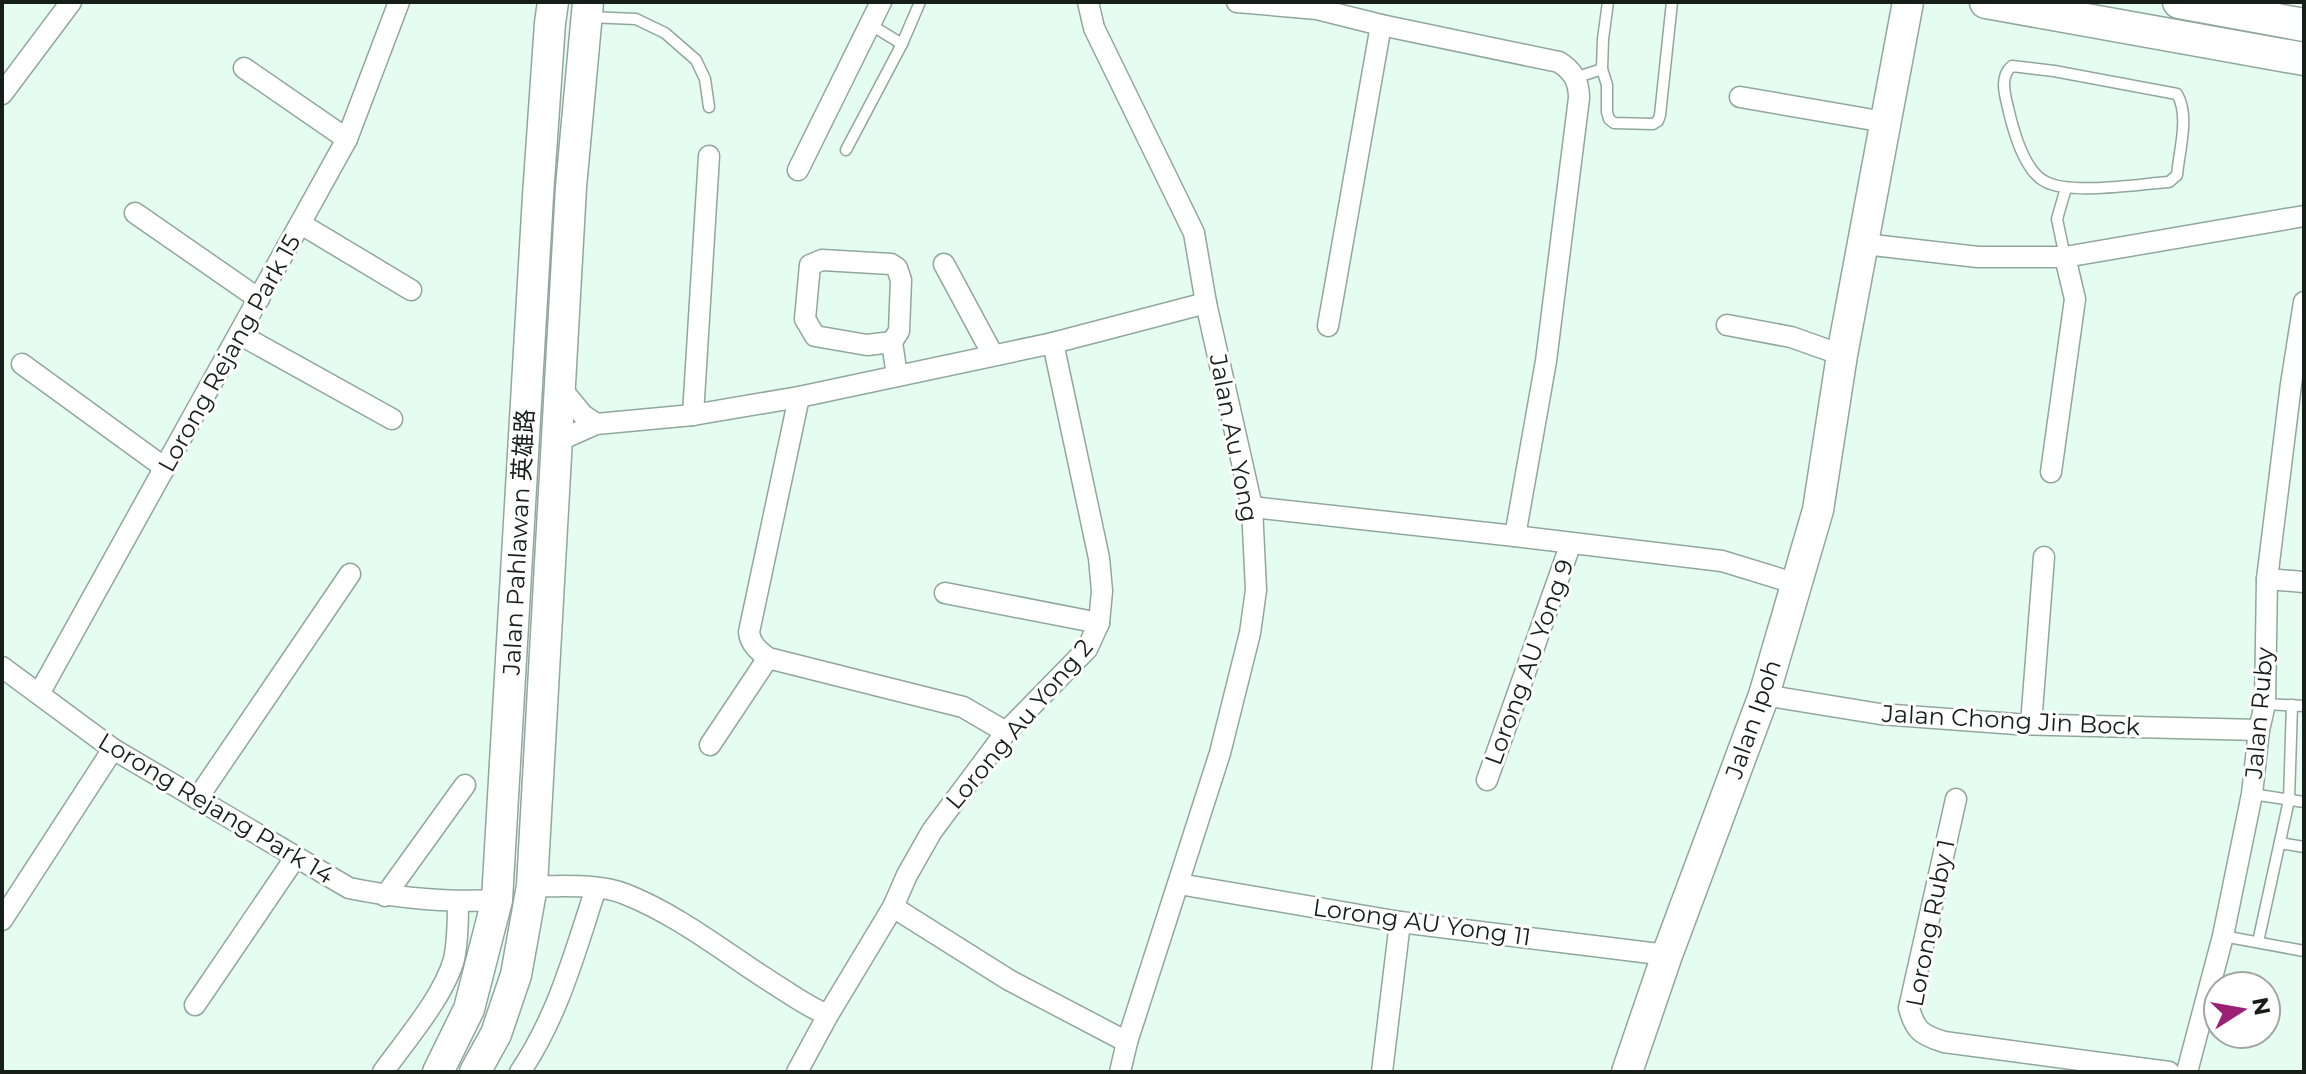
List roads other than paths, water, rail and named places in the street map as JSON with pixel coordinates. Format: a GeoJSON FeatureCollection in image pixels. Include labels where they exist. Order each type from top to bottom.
{"type":"FeatureCollection","features":[{"type":"Feature","properties":{"kind":"main road","name":"Jalan Pahlawan 英雄路"},"geometry":{"type":"LineString","coordinates":[[438,1072],[469,1009],[497,900],[537,211],[553,2]]}},
{"type":"Feature","properties":{"kind":"main road","name":"Jalan Ipoh"},"geometry":{"type":"LineString","coordinates":[[1627,1072],[1764,695],[1818,510],[1842,355],[1908,2]]}},
{"type":"Feature","properties":{"kind":"main road"},"geometry":{"type":"LineString","coordinates":[[1986,2],[2304,59]]}},
{"type":"Feature","properties":{"kind":"main road"},"geometry":{"type":"LineString","coordinates":[[2194,3],[2304,25]]}},
{"type":"Feature","properties":{"kind":"main road","name":"Jalan Pahlawan 英雄路"},"geometry":{"type":"LineString","coordinates":[[475,1072],[496,1034],[516,975],[532,886],[571,187],[587,9]]}},
{"type":"Feature","properties":{"kind":"street"},"geometry":{"type":"LineString","coordinates":[[2,94],[71,2]]}},
{"type":"Feature","properties":{"kind":"street","name":"Lorong Rejang Park 15"},"geometry":{"type":"LineString","coordinates":[[39,694],[347,139],[399,2]]}},
{"type":"Feature","properties":{"kind":"street"},"geometry":{"type":"LineString","coordinates":[[798,170],[881,2]]}},
{"type":"Feature","properties":{"kind":"street","name":"Jalan Au Yong"},"geometry":{"type":"LineString","coordinates":[[1088,2],[1094,28],[1194,233],[1206,303],[1252,507],[1256,590],[1250,633],[1220,753],[1120,1072]]}},
{"type":"Feature","properties":{"kind":"street"},"geometry":{"type":"LineString","coordinates":[[1237,2],[1317,9],[1559,62],[1575,78],[1579,98],[1546,361],[1515,536]]}},
{"type":"Feature","properties":{"kind":"street"},"geometry":{"type":"LineString","coordinates":[[1328,326],[1381,25]]}},
{"type":"Feature","properties":{"kind":"street"},"geometry":{"type":"LineString","coordinates":[[244,68],[347,139]]}},
{"type":"Feature","properties":{"kind":"street"},"geometry":{"type":"LineString","coordinates":[[1740,97],[1885,122]]}},
{"type":"Feature","properties":{"kind":"street"},"geometry":{"type":"LineString","coordinates":[[693,415],[709,156]]}},
{"type":"Feature","properties":{"kind":"street"},"geometry":{"type":"LineString","coordinates":[[135,213],[259,299]]}},
{"type":"Feature","properties":{"kind":"street"},"geometry":{"type":"LineString","coordinates":[[1864,244],[1978,257],[2065,257],[2304,216]]}},
{"type":"Feature","properties":{"kind":"street"},"geometry":{"type":"LineString","coordinates":[[301,224],[411,290]]}},
{"type":"Feature","properties":{"kind":"street"},"geometry":{"type":"LineString","coordinates":[[2051,472],[2075,299],[2065,257]]}},
{"type":"Feature","properties":{"kind":"street"},"geometry":{"type":"LineString","coordinates":[[892,342],[867,345],[815,336],[805,319],[810,265],[822,260],[891,264],[897,268],[901,280],[899,331],[892,342],[897,376]]}},
{"type":"Feature","properties":{"kind":"street"},"geometry":{"type":"LineString","coordinates":[[944,264],[993,355]]}},
{"type":"Feature","properties":{"kind":"street","name":"Jalan Ruby"},"geometry":{"type":"LineString","coordinates":[[2187,1072],[2223,936],[2252,794],[2265,704],[2267,579],[2304,302]]}},
{"type":"Feature","properties":{"kind":"street"},"geometry":{"type":"LineString","coordinates":[[556,442],[596,424],[693,415],[799,397],[1053,343],[1206,303]]}},
{"type":"Feature","properties":{"kind":"street"},"geometry":{"type":"LineString","coordinates":[[1727,325],[1791,337],[1842,355]]}},
{"type":"Feature","properties":{"kind":"street"},"geometry":{"type":"LineString","coordinates":[[239,334],[392,419]]}},
{"type":"Feature","properties":{"kind":"street","name":"Lorong Au Yong 2"},"geometry":{"type":"LineString","coordinates":[[797,1072],[893,907],[932,831],[1006,732],[1087,649],[1099,623],[1102,591],[1099,558],[1053,343]]}},
{"type":"Feature","properties":{"kind":"street"},"geometry":{"type":"LineString","coordinates":[[22,364],[165,468]]}},
{"type":"Feature","properties":{"kind":"street"},"geometry":{"type":"LineString","coordinates":[[560,387],[583,415],[596,424]]}},
{"type":"Feature","properties":{"kind":"street"},"geometry":{"type":"LineString","coordinates":[[799,397],[749,632],[757,650],[768,658],[963,707],[1006,732]]}},
{"type":"Feature","properties":{"kind":"street"},"geometry":{"type":"LineString","coordinates":[[1252,507],[1722,561],[1797,584]]}},
{"type":"Feature","properties":{"kind":"street","name":"Lorong AU Yong 9"},"geometry":{"type":"LineString","coordinates":[[1487,780],[1571,543]]}},
{"type":"Feature","properties":{"kind":"street"},"geometry":{"type":"LineString","coordinates":[[2031,724],[2044,557]]}},
{"type":"Feature","properties":{"kind":"street"},"geometry":{"type":"LineString","coordinates":[[197,799],[350,574]]}},
{"type":"Feature","properties":{"kind":"street"},"geometry":{"type":"LineString","coordinates":[[2267,579],[2304,582]]}},
{"type":"Feature","properties":{"kind":"street"},"geometry":{"type":"LineString","coordinates":[[945,593],[1099,623]]}},
{"type":"Feature","properties":{"kind":"street"},"geometry":{"type":"LineString","coordinates":[[710,745],[768,658]]}},
{"type":"Feature","properties":{"kind":"street","name":"Lorong Rejang Park 14"},"geometry":{"type":"LineString","coordinates":[[2,667],[113,749],[349,888],[385,896],[458,902],[497,900]]}},
{"type":"Feature","properties":{"kind":"street","name":"Jalan Chong Jin Bock"},"geometry":{"type":"LineString","coordinates":[[1764,695],[1880,714],[2031,724],[2259,730]]}},
{"type":"Feature","properties":{"kind":"street"},"geometry":{"type":"LineString","coordinates":[[2,920],[113,749]]}},
{"type":"Feature","properties":{"kind":"street"},"geometry":{"type":"LineString","coordinates":[[385,896],[465,785]]}},
{"type":"Feature","properties":{"kind":"street","name":"Lorong Ruby 1"},"geometry":{"type":"LineString","coordinates":[[1956,799],[1909,1008],[1913,1023],[1920,1031],[1944,1042],[2169,1072]]}},
{"type":"Feature","properties":{"kind":"street"},"geometry":{"type":"LineString","coordinates":[[195,1005],[295,858]]}},
{"type":"Feature","properties":{"kind":"street","name":"Lorong AU Yong 11"},"geometry":{"type":"LineString","coordinates":[[1179,884],[1400,922],[1667,955]]}},
{"type":"Feature","properties":{"kind":"street"},"geometry":{"type":"LineString","coordinates":[[532,886],[596,888],[623,893],[679,922],[764,978],[828,1015]]}},
{"type":"Feature","properties":{"kind":"street"},"geometry":{"type":"LineString","coordinates":[[520,1072],[551,1019],[596,888]]}},
{"type":"Feature","properties":{"kind":"street"},"geometry":{"type":"LineString","coordinates":[[383,1072],[440,991],[454,959],[458,902]]}},
{"type":"Feature","properties":{"kind":"street"},"geometry":{"type":"LineString","coordinates":[[893,907],[1009,980],[1127,1042]]}},
{"type":"Feature","properties":{"kind":"street"},"geometry":{"type":"LineString","coordinates":[[1382,1072],[1400,922]]}},
{"type":"Feature","properties":{"kind":"lane"},"geometry":{"type":"LineString","coordinates":[[846,150],[902,44],[920,2]]}},
{"type":"Feature","properties":{"kind":"lane"},"geometry":{"type":"LineString","coordinates":[[1608,2],[1602,69],[1607,85],[1607,112],[1614,123],[1653,124],[1658,121],[1672,2]]}},
{"type":"Feature","properties":{"kind":"lane"},"geometry":{"type":"LineString","coordinates":[[587,9],[636,19],[665,33],[696,60],[705,79],[709,107]]}},
{"type":"Feature","properties":{"kind":"lane"},"geometry":{"type":"LineString","coordinates":[[871,25],[902,44]]}},
{"type":"Feature","properties":{"kind":"lane"},"geometry":{"type":"LineString","coordinates":[[2012,66],[2054,71],[2177,94],[2183,112],[2177,175],[2169,182],[2066,188],[2044,181],[2024,156],[2005,92],[2006,71],[2012,66]]}},
{"type":"Feature","properties":{"kind":"lane"},"geometry":{"type":"LineString","coordinates":[[1575,78],[1602,69]]}},
{"type":"Feature","properties":{"kind":"lane"},"geometry":{"type":"LineString","coordinates":[[2065,257],[2057,219],[2066,188]]}},
{"type":"Feature","properties":{"kind":"lane"},"geometry":{"type":"LineString","coordinates":[[2258,942],[2289,800],[2298,706],[2265,704]]}},
{"type":"Feature","properties":{"kind":"lane"},"geometry":{"type":"LineString","coordinates":[[2252,794],[2304,802]]}},
{"type":"Feature","properties":{"kind":"lane"},"geometry":{"type":"LineString","coordinates":[[2280,843],[2304,847]]}},
{"type":"Feature","properties":{"kind":"lane"},"geometry":{"type":"LineString","coordinates":[[2223,936],[2304,951]]}}]}
